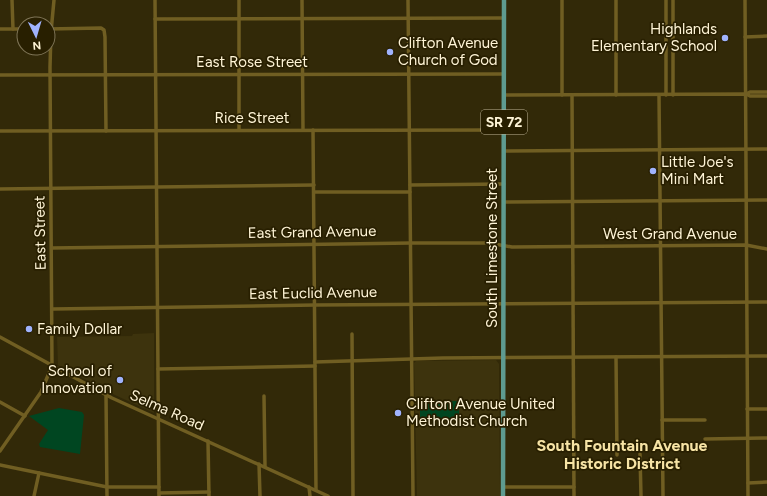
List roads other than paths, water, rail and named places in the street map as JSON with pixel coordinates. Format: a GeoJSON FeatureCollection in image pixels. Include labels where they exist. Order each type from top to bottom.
{"type":"FeatureCollection","features":[{"type":"Feature","properties":{"kind":"main road","name":"South Limestone Street"},"geometry":{"type":"LineString","coordinates":[[503,496],[504,0]]}},
{"type":"Feature","properties":{"kind":"street"},"geometry":{"type":"LineString","coordinates":[[0,29],[13,29],[12,0]]}},
{"type":"Feature","properties":{"kind":"street","name":"East Street"},"geometry":{"type":"LineString","coordinates":[[52,16],[54,0]]}},
{"type":"Feature","properties":{"kind":"street"},"geometry":{"type":"LineString","coordinates":[[155,0],[159,495],[209,494],[208,442]]}},
{"type":"Feature","properties":{"kind":"street"},"geometry":{"type":"LineString","coordinates":[[238,0],[239,130]]}},
{"type":"Feature","properties":{"kind":"street"},"geometry":{"type":"LineString","coordinates":[[302,0],[303,130]]}},
{"type":"Feature","properties":{"kind":"street"},"geometry":{"type":"LineString","coordinates":[[408,0],[413,496]]}},
{"type":"Feature","properties":{"kind":"street"},"geometry":{"type":"LineString","coordinates":[[562,0],[562,95]]}},
{"type":"Feature","properties":{"kind":"street"},"geometry":{"type":"LineString","coordinates":[[616,0],[616,95]]}},
{"type":"Feature","properties":{"kind":"street"},"geometry":{"type":"LineString","coordinates":[[666,0],[666,95]]}},
{"type":"Feature","properties":{"kind":"street"},"geometry":{"type":"LineString","coordinates":[[673,0],[673,95]]}},
{"type":"Feature","properties":{"kind":"street"},"geometry":{"type":"LineString","coordinates":[[745,0],[748,496]]}},
{"type":"Feature","properties":{"kind":"street"},"geometry":{"type":"LineString","coordinates":[[155,19],[504,18]]}},
{"type":"Feature","properties":{"kind":"street"},"geometry":{"type":"LineString","coordinates":[[56,28],[101,28],[105,31],[106,131]]}},
{"type":"Feature","properties":{"kind":"street"},"geometry":{"type":"LineString","coordinates":[[745,37],[767,36]]}},
{"type":"Feature","properties":{"kind":"street","name":"East Street"},"geometry":{"type":"LineString","coordinates":[[0,452],[41,392],[52,366],[53,309],[50,56]]}},
{"type":"Feature","properties":{"kind":"street","name":"East Rose Street"},"geometry":{"type":"LineString","coordinates":[[0,75],[504,74]]}},
{"type":"Feature","properties":{"kind":"street"},"geometry":{"type":"LineString","coordinates":[[504,96],[746,94],[750,92],[767,92]]}},
{"type":"Feature","properties":{"kind":"street"},"geometry":{"type":"LineString","coordinates":[[746,94],[750,96],[767,96]]}},
{"type":"Feature","properties":{"kind":"street"},"geometry":{"type":"LineString","coordinates":[[572,95],[574,496]]}},
{"type":"Feature","properties":{"kind":"street"},"geometry":{"type":"LineString","coordinates":[[659,95],[663,496]]}},
{"type":"Feature","properties":{"kind":"street"},"geometry":{"type":"LineString","coordinates":[[313,130],[316,490]]}},
{"type":"Feature","properties":{"kind":"street","name":"Rice Street"},"geometry":{"type":"LineString","coordinates":[[0,131],[504,130]]}},
{"type":"Feature","properties":{"kind":"street"},"geometry":{"type":"LineString","coordinates":[[504,151],[767,149]]}},
{"type":"Feature","properties":{"kind":"street"},"geometry":{"type":"LineString","coordinates":[[410,185],[504,184]]}},
{"type":"Feature","properties":{"kind":"street"},"geometry":{"type":"LineString","coordinates":[[0,189],[314,185]]}},
{"type":"Feature","properties":{"kind":"street"},"geometry":{"type":"LineString","coordinates":[[314,192],[410,192]]}},
{"type":"Feature","properties":{"kind":"street"},"geometry":{"type":"LineString","coordinates":[[504,202],[767,200]]}},
{"type":"Feature","properties":{"kind":"street","name":"East Grand Avenue"},"geometry":{"type":"LineString","coordinates":[[52,248],[411,243],[490,243],[512,247],[573,246]]}},
{"type":"Feature","properties":{"kind":"street","name":"West Grand Avenue"},"geometry":{"type":"LineString","coordinates":[[573,246],[746,245],[767,249]]}},
{"type":"Feature","properties":{"kind":"street","name":"East Euclid Avenue"},"geometry":{"type":"LineString","coordinates":[[53,309],[503,303],[767,302]]}},
{"type":"Feature","properties":{"kind":"street"},"geometry":{"type":"LineString","coordinates":[[352,334],[353,496]]}},
{"type":"Feature","properties":{"kind":"street","name":"Selma Road"},"geometry":{"type":"LineString","coordinates":[[0,337],[106,395],[328,496]]}},
{"type":"Feature","properties":{"kind":"street"},"geometry":{"type":"LineString","coordinates":[[158,368],[315,364],[412,359],[767,356]]}},
{"type":"Feature","properties":{"kind":"street"},"geometry":{"type":"LineString","coordinates":[[616,357],[617,455]]}},
{"type":"Feature","properties":{"kind":"street"},"geometry":{"type":"LineString","coordinates":[[106,395],[107,496]]}},
{"type":"Feature","properties":{"kind":"street"},"geometry":{"type":"LineString","coordinates":[[264,396],[265,467]]}},
{"type":"Feature","properties":{"kind":"street"},"geometry":{"type":"LineString","coordinates":[[0,402],[25,416]]}},
{"type":"Feature","properties":{"kind":"street"},"geometry":{"type":"LineString","coordinates":[[748,409],[767,409]]}},
{"type":"Feature","properties":{"kind":"street"},"geometry":{"type":"LineString","coordinates":[[662,420],[705,420]]}},
{"type":"Feature","properties":{"kind":"street"},"geometry":{"type":"LineString","coordinates":[[705,439],[767,438]]}},
{"type":"Feature","properties":{"kind":"street"},"geometry":{"type":"LineString","coordinates":[[640,454],[641,496]]}},
{"type":"Feature","properties":{"kind":"street"},"geometry":{"type":"LineString","coordinates":[[259,464],[260,496]]}},
{"type":"Feature","properties":{"kind":"street"},"geometry":{"type":"LineString","coordinates":[[0,465],[107,487],[159,487]]}},
{"type":"Feature","properties":{"kind":"street"},"geometry":{"type":"LineString","coordinates":[[34,496],[39,473]]}},
{"type":"Feature","properties":{"kind":"street"},"geometry":{"type":"LineString","coordinates":[[748,482],[767,482]]}},
{"type":"Feature","properties":{"kind":"street"},"geometry":{"type":"LineString","coordinates":[[310,487],[310,496]]}},
{"type":"Feature","properties":{"kind":"street"},"geometry":{"type":"LineString","coordinates":[[503,487],[574,487]]}},
{"type":"Feature","properties":{"kind":"place","name":"Highlands Elementary School"},"geometry":{"type":"Point","coordinates":[725,38]}},
{"type":"Feature","properties":{"kind":"place","name":"Clifton Avenue Church of God"},"geometry":{"type":"Point","coordinates":[390,52]}},
{"type":"Feature","properties":{"kind":"place","name":"Little Joe's Mini Mart"},"geometry":{"type":"Point","coordinates":[653,171]}},
{"type":"Feature","properties":{"kind":"place","name":"Family Dollar"},"geometry":{"type":"Point","coordinates":[29,329]}},
{"type":"Feature","properties":{"kind":"place","name":"School of Innovation"},"geometry":{"type":"Point","coordinates":[120,380]}},
{"type":"Feature","properties":{"kind":"place","name":"Clifton Avenue United Methodist Church"},"geometry":{"type":"Point","coordinates":[398,413]}},
{"type":"Feature","properties":{"kind":"district","name":"South Fountain Avenue Historic District"},"geometry":{"type":"Point","coordinates":[622,454]}}]}
